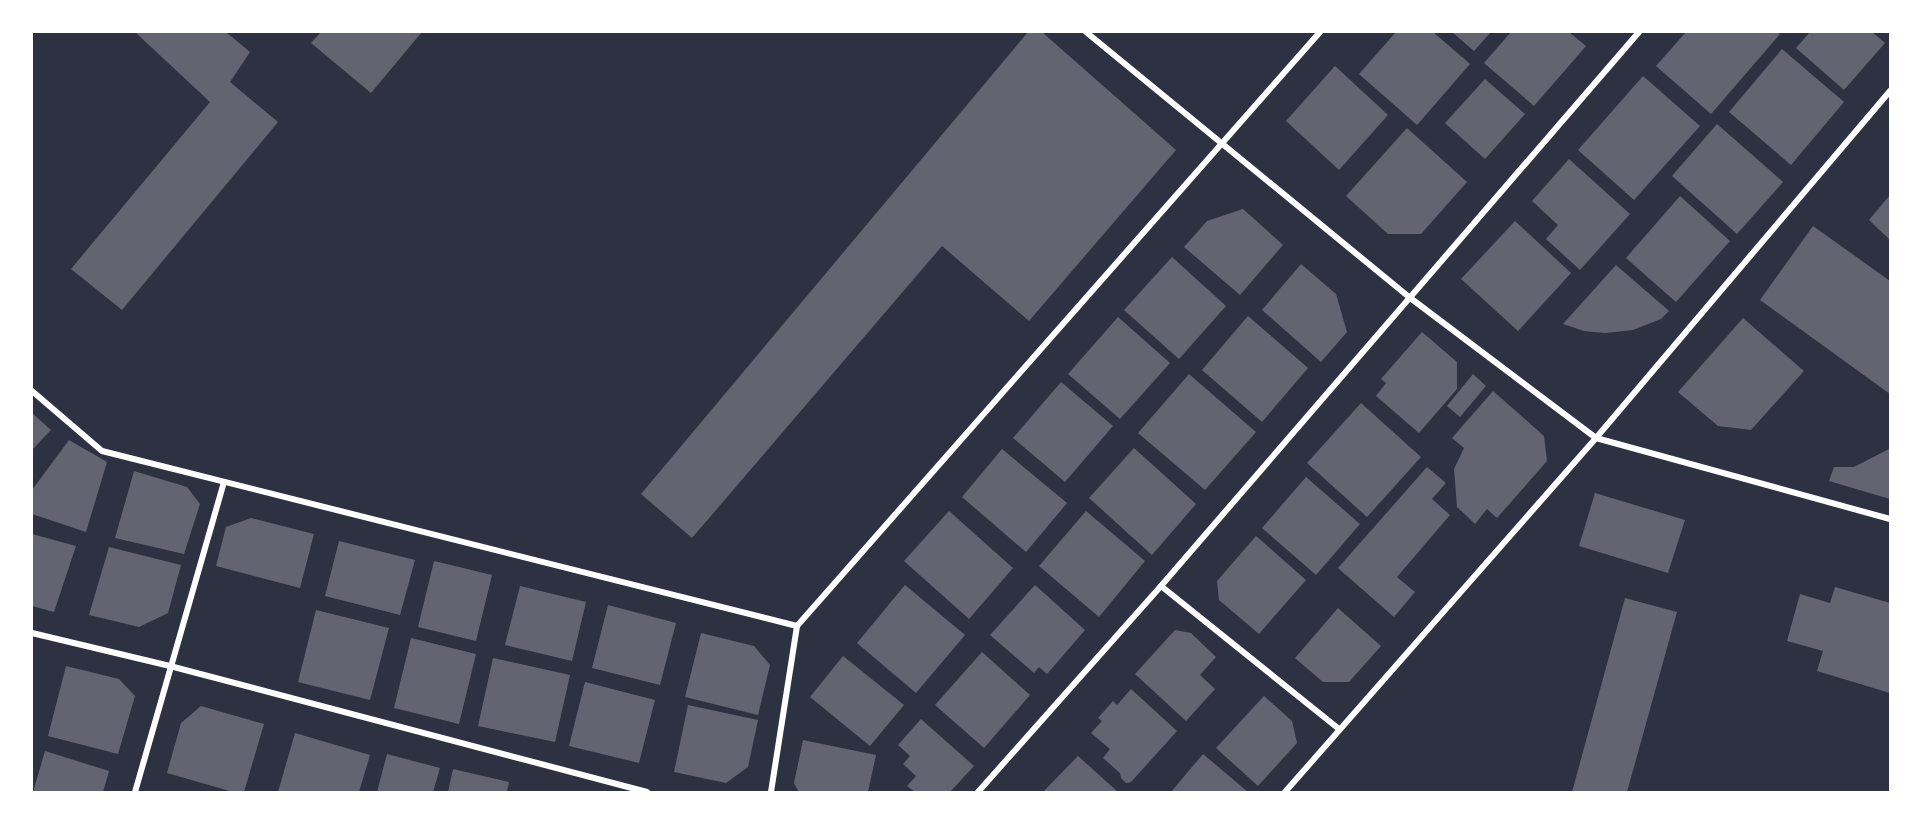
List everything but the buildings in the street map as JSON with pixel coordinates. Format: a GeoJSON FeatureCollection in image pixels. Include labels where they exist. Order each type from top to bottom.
{"type":"FeatureCollection","features":[{"type":"Feature","properties":{"kind":"street"},"geometry":{"type":"LineString","coordinates":[[1086,32],[1409,297],[1596,438],[1890,519]]}},
{"type":"Feature","properties":{"kind":"street"},"geometry":{"type":"LineString","coordinates":[[771,792],[797,626],[1320,32]]}},
{"type":"Feature","properties":{"kind":"street"},"geometry":{"type":"LineString","coordinates":[[978,792],[1161,586],[1639,32]]}},
{"type":"Feature","properties":{"kind":"street"},"geometry":{"type":"LineString","coordinates":[[1285,792],[1596,438],[1890,91]]}},
{"type":"Feature","properties":{"kind":"street"},"geometry":{"type":"LineString","coordinates":[[32,391],[102,451],[797,626]]}},
{"type":"Feature","properties":{"kind":"street"},"geometry":{"type":"LineString","coordinates":[[135,792],[224,482]]}},
{"type":"Feature","properties":{"kind":"street"},"geometry":{"type":"LineString","coordinates":[[1161,586],[1339,729]]}},
{"type":"Feature","properties":{"kind":"street"},"geometry":{"type":"LineString","coordinates":[[32,633],[170,666],[647,792]]}}]}
